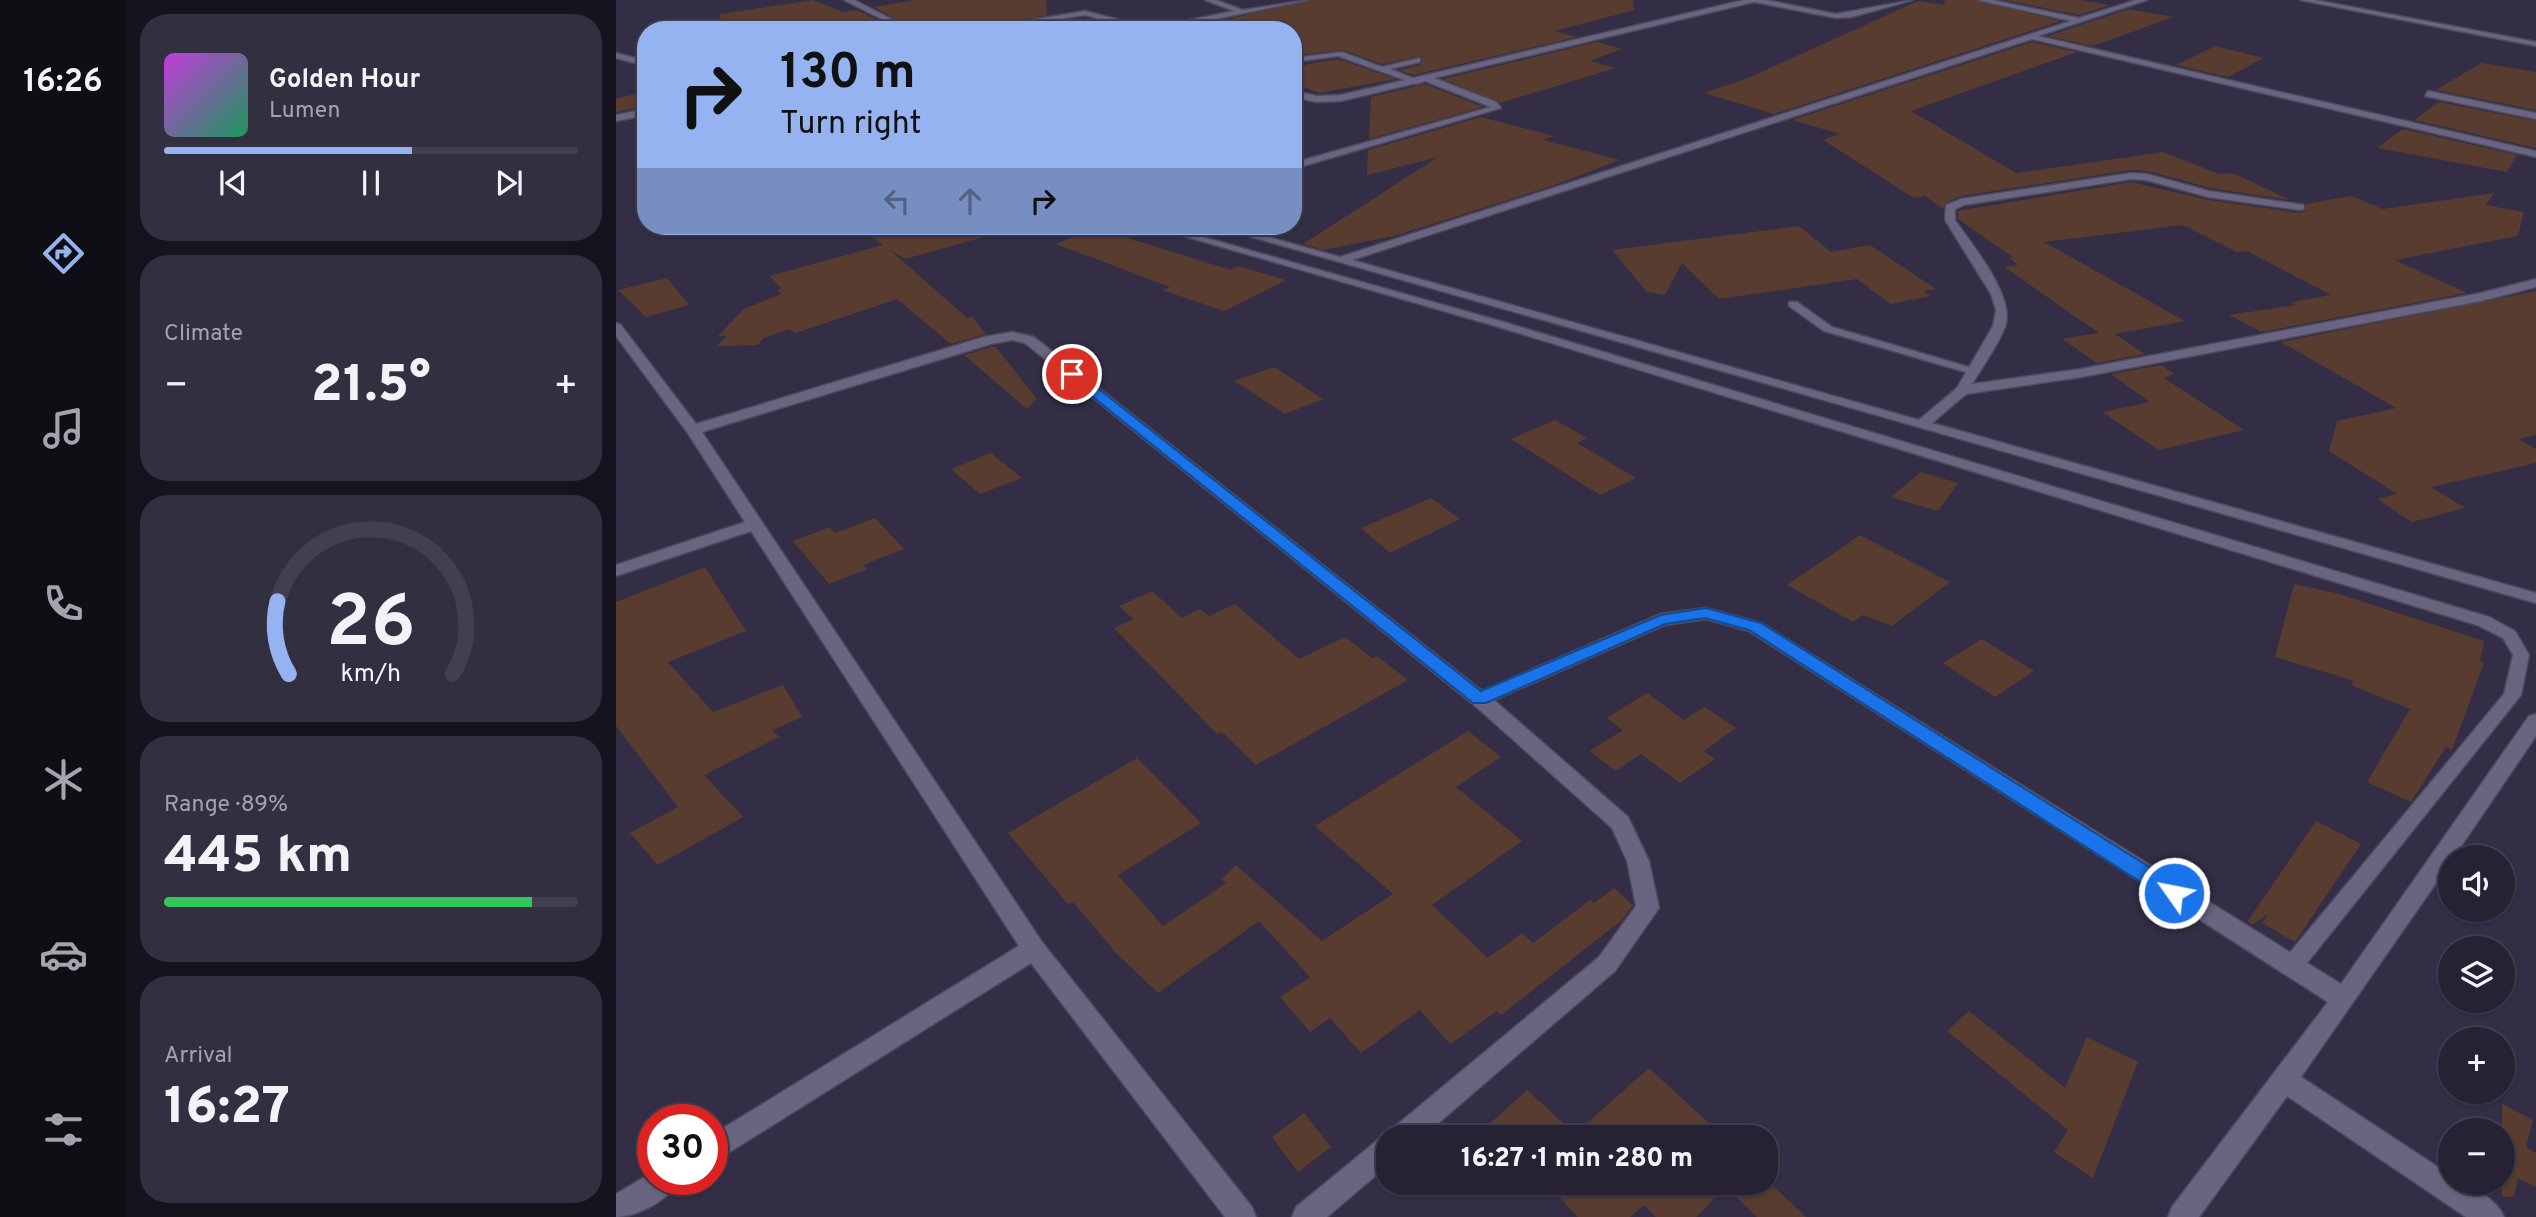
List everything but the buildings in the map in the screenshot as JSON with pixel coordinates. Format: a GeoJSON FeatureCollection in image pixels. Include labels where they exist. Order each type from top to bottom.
{"type":"FeatureCollection","features":[{"type":"Feature","properties":{"kind":"street"},"geometry":{"type":"LineString","coordinates":[[848,0],[891,21]]}},
{"type":"Feature","properties":{"kind":"street"},"geometry":{"type":"LineString","coordinates":[[1209,0],[1242,12]]}},
{"type":"Feature","properties":{"kind":"street"},"geometry":{"type":"LineString","coordinates":[[1196,21],[1304,0]]}},
{"type":"Feature","properties":{"kind":"street"},"geometry":{"type":"LineString","coordinates":[[1302,96],[1317,99],[1341,98],[1754,0],[1836,16],[1852,15],[1908,0]]}},
{"type":"Feature","properties":{"kind":"street"},"geometry":{"type":"LineString","coordinates":[[1986,0],[2081,21]]}},
{"type":"Feature","properties":{"kind":"street"},"geometry":{"type":"LineString","coordinates":[[1342,260],[2143,0]]}},
{"type":"Feature","properties":{"kind":"street"},"geometry":{"type":"LineString","coordinates":[[2304,0],[2536,44]]}},
{"type":"Feature","properties":{"kind":"street"},"geometry":{"type":"LineString","coordinates":[[2343,7],[2361,0]]}},
{"type":"Feature","properties":{"kind":"street"},"geometry":{"type":"LineString","coordinates":[[1034,21],[1085,13],[1115,21]]}},
{"type":"Feature","properties":{"kind":"street"},"geometry":{"type":"LineString","coordinates":[[2033,37],[2536,154]]}},
{"type":"Feature","properties":{"kind":"street"},"geometry":{"type":"LineString","coordinates":[[616,55],[637,61]]}},
{"type":"Feature","properties":{"kind":"street"},"geometry":{"type":"LineString","coordinates":[[1302,163],[1497,108],[1493,104],[1423,80]]}},
{"type":"Feature","properties":{"kind":"street"},"geometry":{"type":"LineString","coordinates":[[2428,94],[2536,116]]}},
{"type":"Feature","properties":{"kind":"street"},"geometry":{"type":"LineString","coordinates":[[616,118],[637,114]]}},
{"type":"Feature","properties":{"kind":"street"},"geometry":{"type":"LineString","coordinates":[[1924,424],[1962,390],[1999,326],[2002,310],[1997,294],[1950,220],[1950,207],[1961,202],[2132,176],[2147,177],[2208,194],[2300,207]]}},
{"type":"Feature","properties":{"kind":"street"},"geometry":{"type":"LineString","coordinates":[[1250,235],[2536,598]]}},
{"type":"Feature","properties":{"kind":"street"},"geometry":{"type":"LineString","coordinates":[[1962,390],[2081,373],[2481,297],[2536,283]]}},
{"type":"Feature","properties":{"kind":"street"},"geometry":{"type":"LineString","coordinates":[[616,327],[693,430],[1034,949],[1242,1217]]}},
{"type":"Feature","properties":{"kind":"street"},"geometry":{"type":"LineString","coordinates":[[693,430],[989,340],[1012,336],[1029,340],[1480,699],[1620,823],[1638,861],[1648,908],[1607,964],[1416,1125]]}},
{"type":"Feature","properties":{"kind":"street"},"geometry":{"type":"LineString","coordinates":[[616,570],[755,524]]}},
{"type":"Feature","properties":{"kind":"street"},"geometry":{"type":"LineString","coordinates":[[1480,699],[1661,620],[1706,613],[1755,626],[2344,999]]}},
{"type":"Feature","properties":{"kind":"street"},"geometry":{"type":"LineString","coordinates":[[2182,1217],[2344,999],[2536,721]]}},
{"type":"Feature","properties":{"kind":"street"},"geometry":{"type":"LineString","coordinates":[[728,1140],[1034,949]]}},
{"type":"Feature","properties":{"kind":"street"},"geometry":{"type":"LineString","coordinates":[[2282,1080],[2490,1217]]}},
{"type":"Feature","properties":{"kind":"street"},"geometry":{"type":"LineString","coordinates":[[1306,1217],[1376,1158]]}},
{"type":"Feature","properties":{"kind":"street"},"geometry":{"type":"LineString","coordinates":[[616,1210],[640,1195]]}},
{"type":"Feature","properties":{"kind":"lane"},"geometry":{"type":"LineString","coordinates":[[1302,59],[1335,54],[1423,80]]}},
{"type":"Feature","properties":{"kind":"lane"},"geometry":{"type":"LineString","coordinates":[[1382,69],[1417,60]]}},
{"type":"Feature","properties":{"kind":"lane"},"geometry":{"type":"LineString","coordinates":[[1186,235],[1509,327],[2483,621],[2509,635],[2521,655],[2512,695],[2291,967]]}},
{"type":"Feature","properties":{"kind":"lane"},"geometry":{"type":"LineString","coordinates":[[1270,259],[1300,249]]}},
{"type":"Feature","properties":{"kind":"lane"},"geometry":{"type":"LineString","coordinates":[[1793,304],[1828,329],[1973,370]]}},
{"type":"Feature","properties":{"kind":"route"},"geometry":{"type":"LineString","coordinates":[[1072,374],[1480,699],[1661,620],[1706,613],[1755,626],[2174,893]]}}]}
